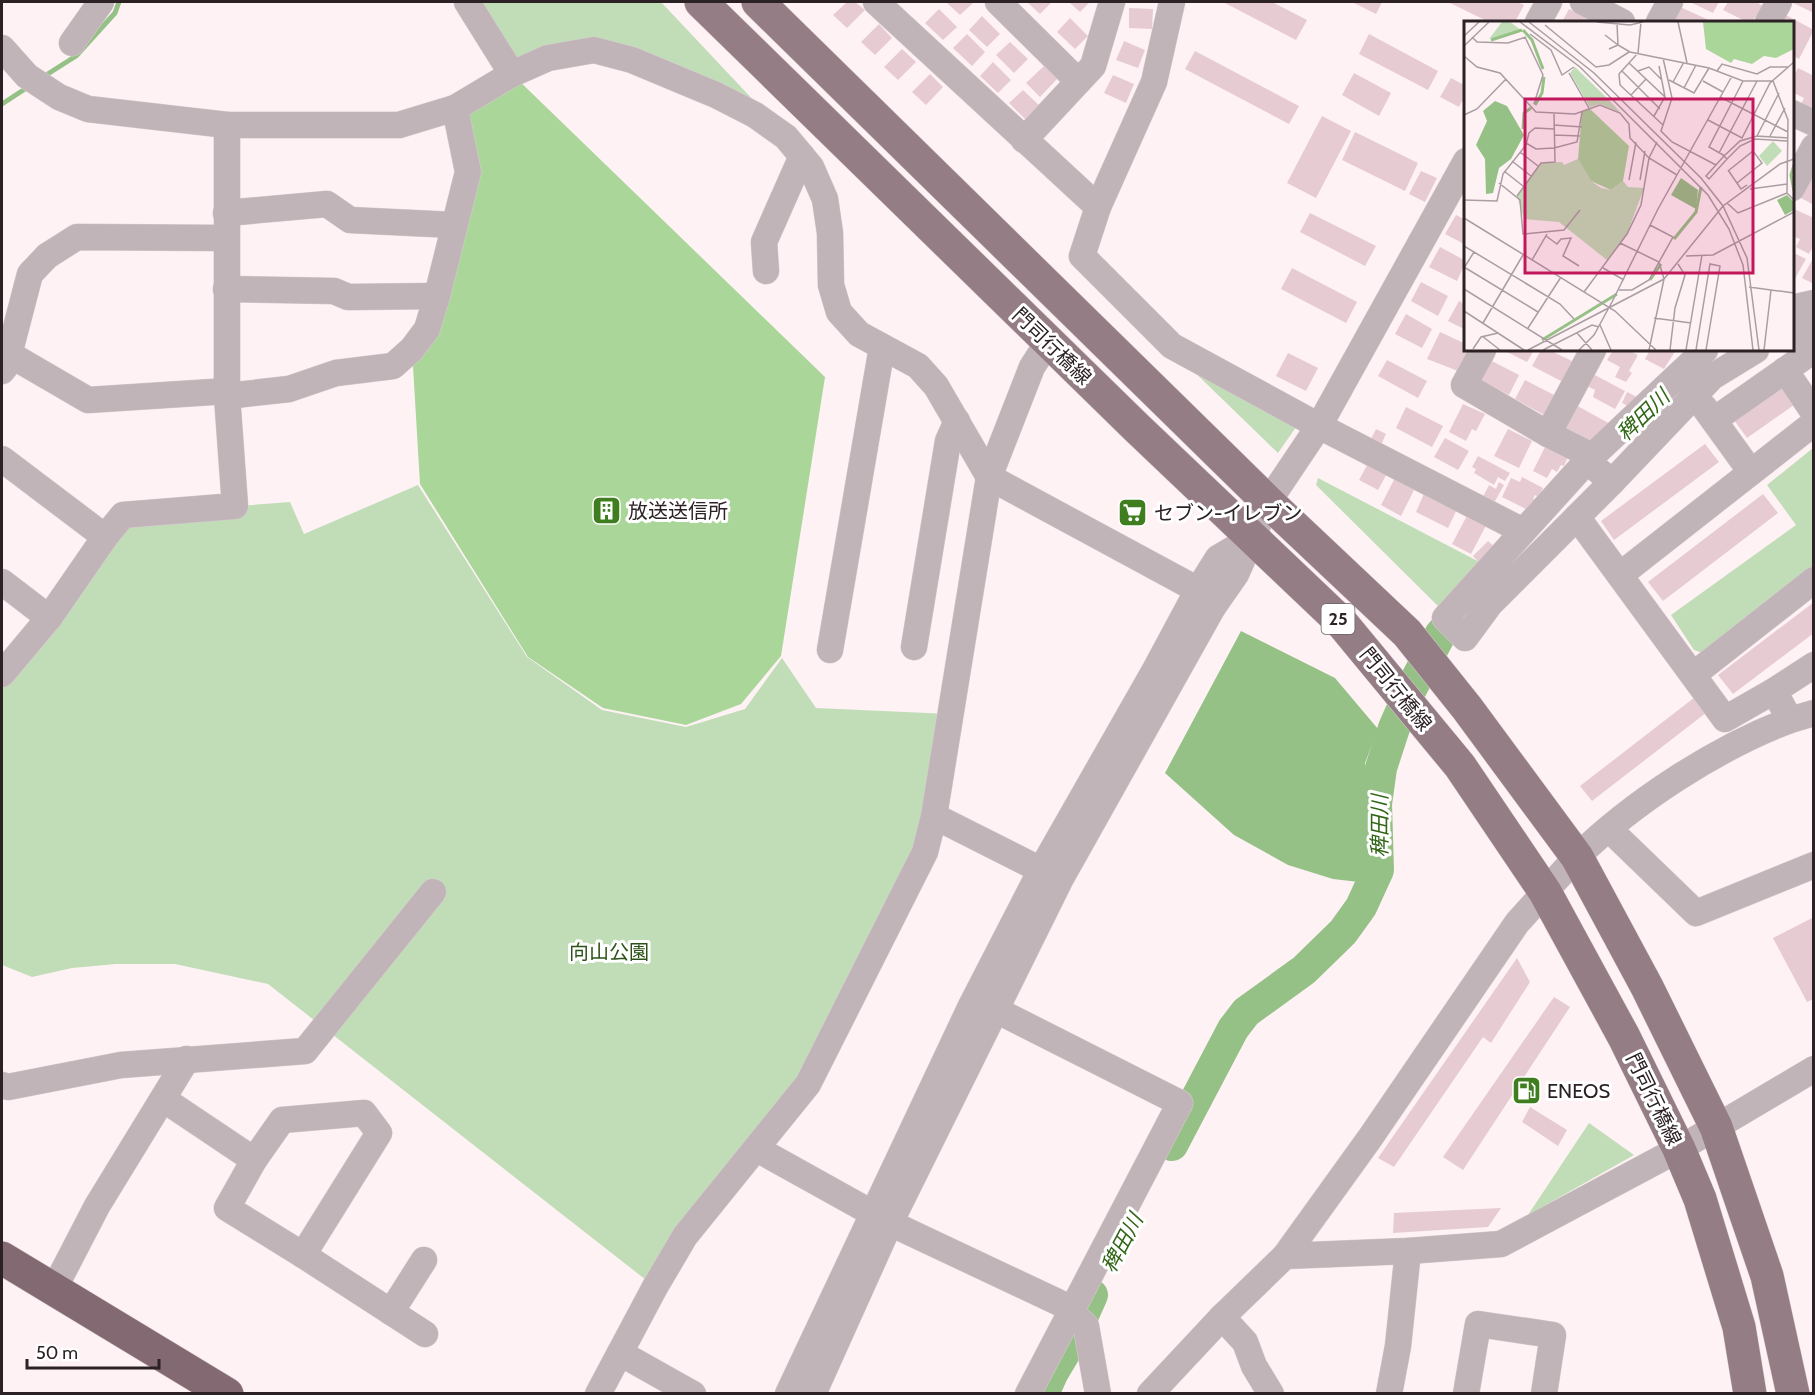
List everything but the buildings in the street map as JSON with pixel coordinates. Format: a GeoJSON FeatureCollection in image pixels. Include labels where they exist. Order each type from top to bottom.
{"type":"FeatureCollection","features":[{"type":"Feature","properties":{"kind":"highway"},"geometry":{"type":"LineString","coordinates":[[2,1258],[227,1394]]}},
{"type":"Feature","properties":{"kind":"highway"},"geometry":{"type":"LineString","coordinates":[[2,1277],[190,1394]]}},
{"type":"Feature","properties":{"kind":"main road","name":"門司行橋線"},"geometry":{"type":"LineString","coordinates":[[701,2],[1048,342],[1341,622],[1460,766],[1545,892],[1624,1037],[1679,1149],[1700,1199],[1739,1327],[1750,1394]]}},
{"type":"Feature","properties":{"kind":"main road","name":"門司行橋線"},"geometry":{"type":"LineString","coordinates":[[758,2],[1268,502],[1407,633],[1467,708],[1577,857],[1647,987],[1716,1127],[1767,1276],[1793,1394]]}},
{"type":"Feature","properties":{"kind":"street"},"geometry":{"type":"LineString","coordinates":[[72,43],[101,2]]}},
{"type":"Feature","properties":{"kind":"street"},"geometry":{"type":"LineString","coordinates":[[467,2],[512,74]]}},
{"type":"Feature","properties":{"kind":"street"},"geometry":{"type":"LineString","coordinates":[[876,2],[1098,207]]}},
{"type":"Feature","properties":{"kind":"street"},"geometry":{"type":"LineString","coordinates":[[998,2],[1078,81]]}},
{"type":"Feature","properties":{"kind":"street"},"geometry":{"type":"LineString","coordinates":[[1024,140],[1093,66],[1112,2]]}},
{"type":"Feature","properties":{"kind":"street"},"geometry":{"type":"LineString","coordinates":[[1172,2],[1154,82],[1098,207],[1082,256],[1172,346],[1319,426],[1523,531]]}},
{"type":"Feature","properties":{"kind":"street"},"geometry":{"type":"LineString","coordinates":[[1539,21],[1549,2]]}},
{"type":"Feature","properties":{"kind":"street"},"geometry":{"type":"LineString","coordinates":[[1583,2],[1620,21]]}},
{"type":"Feature","properties":{"kind":"street"},"geometry":{"type":"LineString","coordinates":[[1660,21],[1670,2]]}},
{"type":"Feature","properties":{"kind":"street"},"geometry":{"type":"LineString","coordinates":[[1769,21],[1779,2]]}},
{"type":"Feature","properties":{"kind":"street"},"geometry":{"type":"LineString","coordinates":[[2,48],[27,76],[59,98],[88,109],[227,125],[399,125],[455,108],[512,74],[548,58],[594,50],[632,60],[716,95],[755,115],[786,137],[811,167],[825,199],[830,233],[831,285],[840,312],[859,334],[918,366],[936,386],[989,477],[1205,599]]}},
{"type":"Feature","properties":{"kind":"street"},"geometry":{"type":"LineString","coordinates":[[226,238],[77,237],[47,256],[30,274],[5,363],[88,400],[289,389],[336,373],[393,366],[412,350],[427,329],[468,172],[455,108]]}},
{"type":"Feature","properties":{"kind":"street"},"geometry":{"type":"LineString","coordinates":[[1794,114],[1814,123]]}},
{"type":"Feature","properties":{"kind":"street"},"geometry":{"type":"LineString","coordinates":[[2,674],[49,618],[123,515],[235,506],[227,393],[227,125]]}},
{"type":"Feature","properties":{"kind":"street"},"geometry":{"type":"LineString","coordinates":[[1794,184],[1814,147]]}},
{"type":"Feature","properties":{"kind":"street"},"geometry":{"type":"LineString","coordinates":[[766,271],[764,242],[802,156]]}},
{"type":"Feature","properties":{"kind":"street"},"geometry":{"type":"LineString","coordinates":[[813,1394],[881,1219],[970,1008],[1051,875],[1205,599],[1218,558],[1252,538],[1268,502],[1319,426],[1464,167]]}},
{"type":"Feature","properties":{"kind":"street"},"geometry":{"type":"LineString","coordinates":[[226,213],[327,204],[350,220],[454,225]]}},
{"type":"Feature","properties":{"kind":"street"},"geometry":{"type":"LineString","coordinates":[[226,289],[334,291],[348,297],[437,296]]}},
{"type":"Feature","properties":{"kind":"street"},"geometry":{"type":"LineString","coordinates":[[1794,308],[1814,303]]}},
{"type":"Feature","properties":{"kind":"street"},"geometry":{"type":"LineString","coordinates":[[1794,334],[1814,329]]}},
{"type":"Feature","properties":{"kind":"street"},"geometry":{"type":"LineString","coordinates":[[598,1394],[685,1236],[758,1149],[808,1084],[925,852],[934,816],[989,477],[1032,367],[1048,342]]}},
{"type":"Feature","properties":{"kind":"street"},"geometry":{"type":"LineString","coordinates":[[830,650],[882,347]]}},
{"type":"Feature","properties":{"kind":"street"},"geometry":{"type":"LineString","coordinates":[[1714,420],[1814,350]]}},
{"type":"Feature","properties":{"kind":"street"},"geometry":{"type":"LineString","coordinates":[[1483,351],[1464,385],[1589,459],[1612,482]]}},
{"type":"Feature","properties":{"kind":"street"},"geometry":{"type":"LineString","coordinates":[[1548,434],[1592,351]]}},
{"type":"Feature","properties":{"kind":"street"},"geometry":{"type":"LineString","coordinates":[[1704,351],[1589,459],[1445,618],[1465,638],[1490,604],[1612,482],[1712,377],[1754,351]]}},
{"type":"Feature","properties":{"kind":"street"},"geometry":{"type":"LineString","coordinates":[[1785,370],[1814,413]]}},
{"type":"Feature","properties":{"kind":"street"},"geometry":{"type":"LineString","coordinates":[[1695,394],[1751,472]]}},
{"type":"Feature","properties":{"kind":"street"},"geometry":{"type":"LineString","coordinates":[[914,647],[948,441],[957,421]]}},
{"type":"Feature","properties":{"kind":"street"},"geometry":{"type":"LineString","coordinates":[[1620,575],[1814,423]]}},
{"type":"Feature","properties":{"kind":"street"},"geometry":{"type":"LineString","coordinates":[[2,459],[105,537]]}},
{"type":"Feature","properties":{"kind":"street"},"geometry":{"type":"LineString","coordinates":[[1577,517],[1725,719],[1814,665]]}},
{"type":"Feature","properties":{"kind":"street"},"geometry":{"type":"LineString","coordinates":[[1693,675],[1814,580]]}},
{"type":"Feature","properties":{"kind":"street"},"geometry":{"type":"LineString","coordinates":[[2,582],[49,618]]}},
{"type":"Feature","properties":{"kind":"street"},"geometry":{"type":"LineString","coordinates":[[1150,1394],[1222,1317],[1286,1256],[1370,1138],[1517,922],[1577,857],[1652,795],[1728,748],[1802,717],[1774,691]]}},
{"type":"Feature","properties":{"kind":"street"},"geometry":{"type":"LineString","coordinates":[[934,816],[1051,875]]}},
{"type":"Feature","properties":{"kind":"street"},"geometry":{"type":"LineString","coordinates":[[1609,829],[1696,913],[1814,865]]}},
{"type":"Feature","properties":{"kind":"street"},"geometry":{"type":"LineString","coordinates":[[788,1394],[996,1010],[1051,875]]}},
{"type":"Feature","properties":{"kind":"street"},"geometry":{"type":"LineString","coordinates":[[2,1085],[8,1087],[121,1065],[305,1051],[433,892]]}},
{"type":"Feature","properties":{"kind":"street"},"geometry":{"type":"LineString","coordinates":[[996,1010],[1180,1103],[1069,1311],[1028,1394]]}},
{"type":"Feature","properties":{"kind":"street"},"geometry":{"type":"LineString","coordinates":[[54,1289],[97,1206],[187,1059]]}},
{"type":"Feature","properties":{"kind":"street"},"geometry":{"type":"LineString","coordinates":[[1286,1256],[1408,1251],[1501,1244],[1679,1149],[1814,1069]]}},
{"type":"Feature","properties":{"kind":"street"},"geometry":{"type":"LineString","coordinates":[[163,1098],[254,1160]]}},
{"type":"Feature","properties":{"kind":"street"},"geometry":{"type":"LineString","coordinates":[[303,1255],[379,1133],[364,1113],[282,1120],[254,1160],[227,1208],[424,1334]]}},
{"type":"Feature","properties":{"kind":"street"},"geometry":{"type":"LineString","coordinates":[[758,1149],[881,1219],[1064,1305],[1086,1326],[1098,1394]]}},
{"type":"Feature","properties":{"kind":"street"},"geometry":{"type":"LineString","coordinates":[[1389,1394],[1398,1346],[1408,1251]]}},
{"type":"Feature","properties":{"kind":"street"},"geometry":{"type":"LineString","coordinates":[[391,1312],[424,1260]]}},
{"type":"Feature","properties":{"kind":"street"},"geometry":{"type":"LineString","coordinates":[[1222,1317],[1245,1342],[1254,1366],[1270,1394]]}},
{"type":"Feature","properties":{"kind":"street"},"geometry":{"type":"LineString","coordinates":[[1466,1394],[1478,1324],[1553,1335],[1544,1394]]}},
{"type":"Feature","properties":{"kind":"street"},"geometry":{"type":"LineString","coordinates":[[620,1353],[693,1394]]}},
{"type":"Feature","properties":{"kind":"green space"},"geometry":{"type":"Polygon","coordinates":[[[473,2],[661,2],[758,105],[593,42],[513,64],[473,2]]]}},
{"type":"Feature","properties":{"kind":"green space"},"geometry":{"type":"Polygon","coordinates":[[[1183,361],[1301,420],[1278,453],[1183,361]]]}},
{"type":"Feature","properties":{"kind":"green space"},"geometry":{"type":"Polygon","coordinates":[[[1813,448],[1813,574],[1708,655],[1694,650],[1671,615],[1796,525],[1767,485],[1813,448]]]}},
{"type":"Feature","properties":{"kind":"green space"},"geometry":{"type":"Polygon","coordinates":[[[1318,478],[1489,567],[1445,613],[1316,485],[1318,478]]]}},
{"type":"Feature","properties":{"kind":"green space","name":"向山公園"},"geometry":{"type":"Polygon","coordinates":[[[418,485],[527,657],[602,710],[686,727],[745,709],[782,658],[816,708],[949,714],[934,816],[808,1084],[655,1287],[268,984],[175,964],[116,964],[72,968],[32,977],[2,965],[2,674],[123,515],[290,502],[304,534],[418,485]]]}},
{"type":"Feature","properties":{"kind":"green space"},"geometry":{"type":"Polygon","coordinates":[[[1589,1123],[1634,1155],[1528,1215],[1589,1123]]]}},
{"type":"Feature","properties":{"kind":"shaded area"},"geometry":{"type":"Polygon","coordinates":[[[512,74],[825,377],[781,656],[741,704],[686,725],[603,708],[528,657],[420,484],[412,349],[468,172],[455,108],[512,74]]]}},
{"type":"Feature","properties":{"kind":"shaded area"},"geometry":{"type":"Polygon","coordinates":[[[1241,631],[1335,678],[1378,729],[1365,763],[1365,802],[1371,857],[1359,882],[1333,879],[1288,865],[1234,835],[1165,773],[1241,631]]]}},
{"type":"Feature","properties":{"kind":"waterway"},"geometry":{"type":"LineString","coordinates":[[43,77],[76,56],[115,13],[119,2]]}},
{"type":"Feature","properties":{"kind":"waterway"},"geometry":{"type":"LineString","coordinates":[[2,104],[28,87]]}},
{"type":"Feature","properties":{"kind":"waterway","name":"稗田川"},"geometry":{"type":"LineString","coordinates":[[1172,1145],[1233,1029],[1246,1012],[1304,970],[1343,932],[1361,907],[1378,870],[1376,804],[1381,768],[1394,728],[1411,689],[1440,635],[1469,601]]}},
{"type":"Feature","properties":{"kind":"waterway","name":"稗田川"},"geometry":{"type":"LineString","coordinates":[[1043,1394],[1072,1340],[1092,1295]]}},
{"type":"Feature","properties":{"kind":"place","name":"放送送信所"},"geometry":{"type":"Point","coordinates":[607,511]}},
{"type":"Feature","properties":{"kind":"place","name":"セブン-イレブン"},"geometry":{"type":"Point","coordinates":[1133,513]}},
{"type":"Feature","properties":{"kind":"place","name":"ENEOS"},"geometry":{"type":"Point","coordinates":[1526,1091]}}]}
